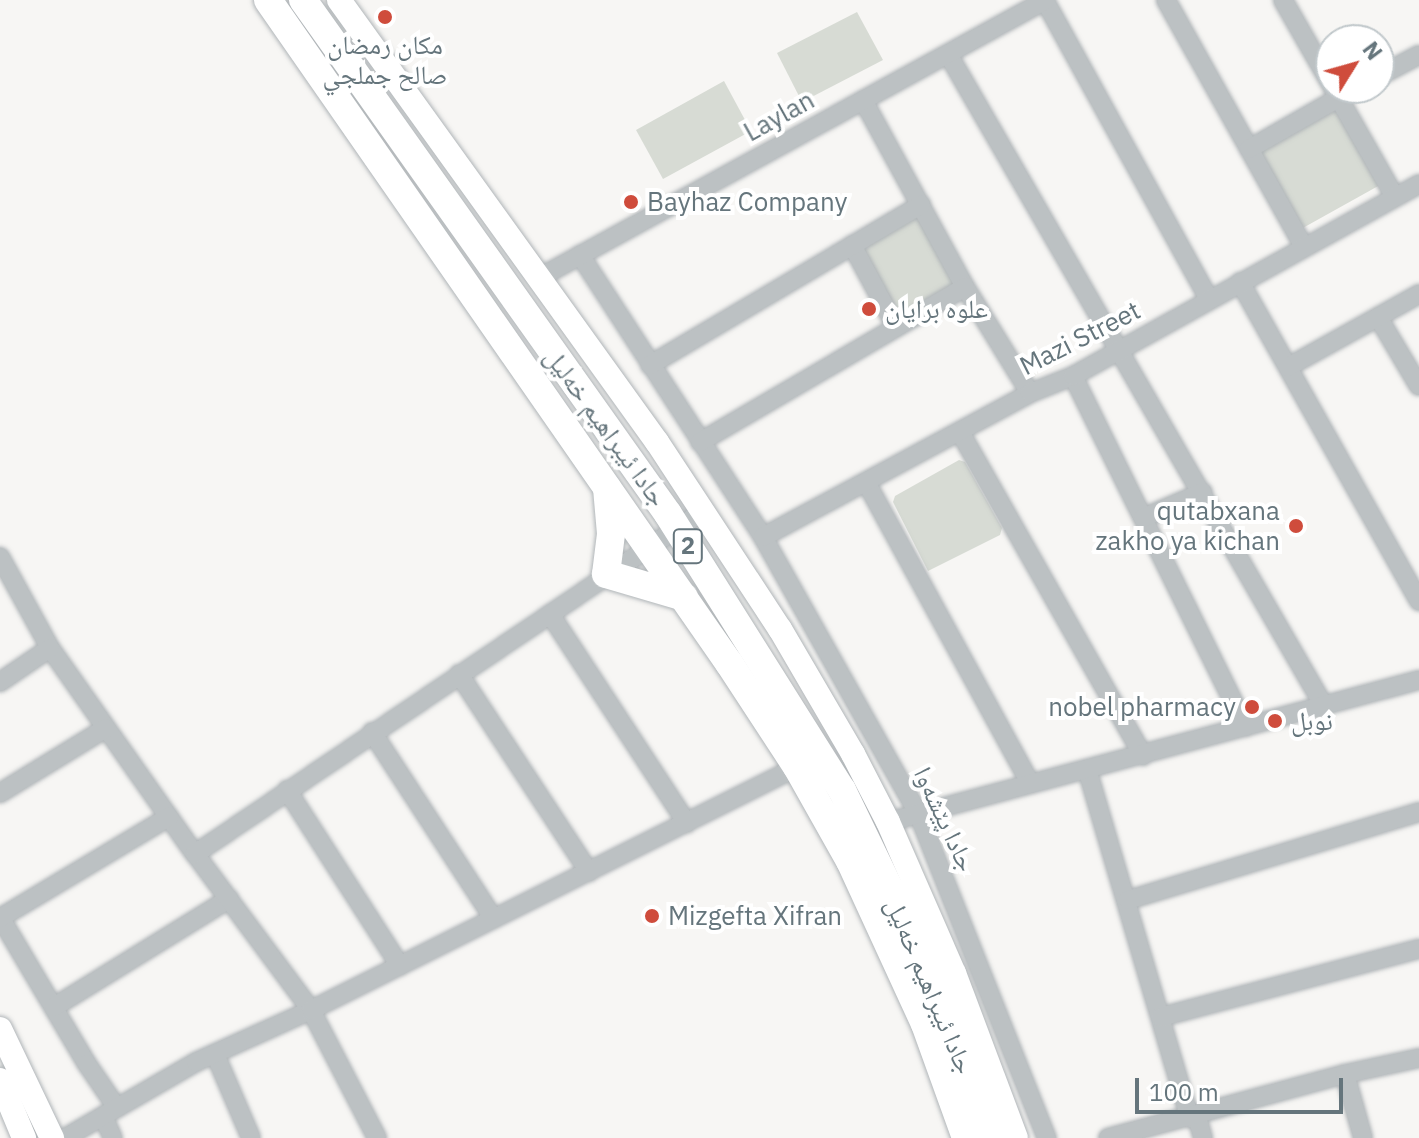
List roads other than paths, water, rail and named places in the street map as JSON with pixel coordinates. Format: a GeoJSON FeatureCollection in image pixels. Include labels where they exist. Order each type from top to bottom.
{"type":"FeatureCollection","features":[{"type":"Feature","properties":{"kind":"highway","name":"جادا ئیبراهیم خەلیل"},"geometry":{"type":"LineString","coordinates":[[268,0],[684,597],[797,767],[850,861],[925,1024],[966,1138]]}},
{"type":"Feature","properties":{"kind":"highway","name":"جادا ئیبراهیم خەلیل"},"geometry":{"type":"LineString","coordinates":[[303,0],[676,528],[842,790],[929,977],[991,1138]]}},
{"type":"Feature","properties":{"kind":"highway"},"geometry":{"type":"LineString","coordinates":[[607,487],[611,534],[606,574],[684,597]]}},
{"type":"Feature","properties":{"kind":"main road","name":"جادا ئیبراهیم خەلیل"},"geometry":{"type":"LineString","coordinates":[[339,0],[537,279],[609,374],[780,629],[853,754],[888,822],[959,987],[1016,1138]]}},
{"type":"Feature","properties":{"kind":"main road"},"geometry":{"type":"LineString","coordinates":[[0,1029],[52,1138]]}},
{"type":"Feature","properties":{"kind":"main road"},"geometry":{"type":"LineString","coordinates":[[0,1080],[14,1128]]}},
{"type":"Feature","properties":{"kind":"street"},"geometry":{"type":"LineString","coordinates":[[1046,0],[1209,299]]}},
{"type":"Feature","properties":{"kind":"street","name":"Laylan"},"geometry":{"type":"LineString","coordinates":[[537,279],[1046,0]]}},
{"type":"Feature","properties":{"kind":"street"},"geometry":{"type":"LineString","coordinates":[[1166,0],[1304,247]]}},
{"type":"Feature","properties":{"kind":"street"},"geometry":{"type":"LineString","coordinates":[[1285,1],[1315,55]]}},
{"type":"Feature","properties":{"kind":"street"},"geometry":{"type":"LineString","coordinates":[[948,54],[1121,349],[1324,706]]}},
{"type":"Feature","properties":{"kind":"street"},"geometry":{"type":"LineString","coordinates":[[1395,68],[1419,55]]}},
{"type":"Feature","properties":{"kind":"street"},"geometry":{"type":"LineString","coordinates":[[863,100],[965,287],[1030,393]]}},
{"type":"Feature","properties":{"kind":"street"},"geometry":{"type":"LineString","coordinates":[[1249,149],[1315,103]]}},
{"type":"Feature","properties":{"kind":"street"},"geometry":{"type":"LineString","coordinates":[[1342,104],[1395,197]]}},
{"type":"Feature","properties":{"kind":"street","name":"Mazi Street"},"geometry":{"type":"LineString","coordinates":[[763,537],[1030,393],[1073,376],[1419,184]]}},
{"type":"Feature","properties":{"kind":"street"},"geometry":{"type":"LineString","coordinates":[[650,365],[921,205]]}},
{"type":"Feature","properties":{"kind":"street"},"geometry":{"type":"LineString","coordinates":[[852,245],[896,327]]}},
{"type":"Feature","properties":{"kind":"street","name":"جادا پێشەوا"},"geometry":{"type":"LineString","coordinates":[[580,255],[763,537],[918,813],[1047,1138]]}},
{"type":"Feature","properties":{"kind":"street"},"geometry":{"type":"LineString","coordinates":[[1240,282],[1419,601]]}},
{"type":"Feature","properties":{"kind":"street"},"geometry":{"type":"LineString","coordinates":[[700,442],[965,287]]}},
{"type":"Feature","properties":{"kind":"street"},"geometry":{"type":"LineString","coordinates":[[1288,367],[1419,294]]}},
{"type":"Feature","properties":{"kind":"street"},"geometry":{"type":"LineString","coordinates":[[1378,317],[1419,386]]}},
{"type":"Feature","properties":{"kind":"street"},"geometry":{"type":"LineString","coordinates":[[1073,376],[1246,727]]}},
{"type":"Feature","properties":{"kind":"street"},"geometry":{"type":"LineString","coordinates":[[960,432],[1143,756]]}},
{"type":"Feature","properties":{"kind":"street"},"geometry":{"type":"LineString","coordinates":[[866,482],[1030,783]]}},
{"type":"Feature","properties":{"kind":"street"},"geometry":{"type":"LineString","coordinates":[[1143,518],[1203,492]]}},
{"type":"Feature","properties":{"kind":"street"},"geometry":{"type":"LineString","coordinates":[[195,854],[703,511]]}},
{"type":"Feature","properties":{"kind":"street"},"geometry":{"type":"LineString","coordinates":[[0,557],[50,648],[195,854],[311,1010],[377,1138]]}},
{"type":"Feature","properties":{"kind":"street"},"geometry":{"type":"LineString","coordinates":[[550,614],[687,823]]}},
{"type":"Feature","properties":{"kind":"street"},"geometry":{"type":"LineString","coordinates":[[0,682],[50,648]]}},
{"type":"Feature","properties":{"kind":"street"},"geometry":{"type":"LineString","coordinates":[[459,674],[589,872]]}},
{"type":"Feature","properties":{"kind":"street"},"geometry":{"type":"LineString","coordinates":[[888,822],[1419,680]]}},
{"type":"Feature","properties":{"kind":"street"},"geometry":{"type":"LineString","coordinates":[[0,793],[106,728]]}},
{"type":"Feature","properties":{"kind":"street"},"geometry":{"type":"LineString","coordinates":[[372,732],[494,919]]}},
{"type":"Feature","properties":{"kind":"street"},"geometry":{"type":"LineString","coordinates":[[65,1138],[215,1054],[311,1010],[797,767]]}},
{"type":"Feature","properties":{"kind":"street"},"geometry":{"type":"LineString","coordinates":[[1087,769],[1161,1017],[1193,1117],[1203,1138]]}},
{"type":"Feature","properties":{"kind":"street"},"geometry":{"type":"LineString","coordinates":[[287,790],[400,966]]}},
{"type":"Feature","properties":{"kind":"street"},"geometry":{"type":"LineString","coordinates":[[1128,900],[1419,812]]}},
{"type":"Feature","properties":{"kind":"street"},"geometry":{"type":"LineString","coordinates":[[113,1138],[110,1112],[54,1007],[0,918],[169,817]]}},
{"type":"Feature","properties":{"kind":"street"},"geometry":{"type":"LineString","coordinates":[[54,1007],[229,899]]}},
{"type":"Feature","properties":{"kind":"street"},"geometry":{"type":"LineString","coordinates":[[1161,1017],[1419,949]]}},
{"type":"Feature","properties":{"kind":"street"},"geometry":{"type":"LineString","coordinates":[[215,1054],[251,1138]]}},
{"type":"Feature","properties":{"kind":"street"},"geometry":{"type":"LineString","coordinates":[[1108,1138],[1345,1074],[1419,1058]]}},
{"type":"Feature","properties":{"kind":"street"},"geometry":{"type":"LineString","coordinates":[[1345,1074],[1363,1138]]}},
{"type":"Feature","properties":{"kind":"place","name":"مكان رمضان صالح جملجي"},"geometry":{"type":"Point","coordinates":[385,17]}},
{"type":"Feature","properties":{"kind":"place","name":"Bayhaz Company"},"geometry":{"type":"Point","coordinates":[631,202]}},
{"type":"Feature","properties":{"kind":"place","name":"علوه برايان"},"geometry":{"type":"Point","coordinates":[869,309]}},
{"type":"Feature","properties":{"kind":"place","name":"qutabxana zakho ya kichan"},"geometry":{"type":"Point","coordinates":[1296,526]}},
{"type":"Feature","properties":{"kind":"place","name":"nobel pharmacy"},"geometry":{"type":"Point","coordinates":[1252,707]}},
{"type":"Feature","properties":{"kind":"place","name":"نوبل"},"geometry":{"type":"Point","coordinates":[1275,721]}},
{"type":"Feature","properties":{"kind":"place","name":"Mizgefta Xifran"},"geometry":{"type":"Point","coordinates":[652,916]}}]}
